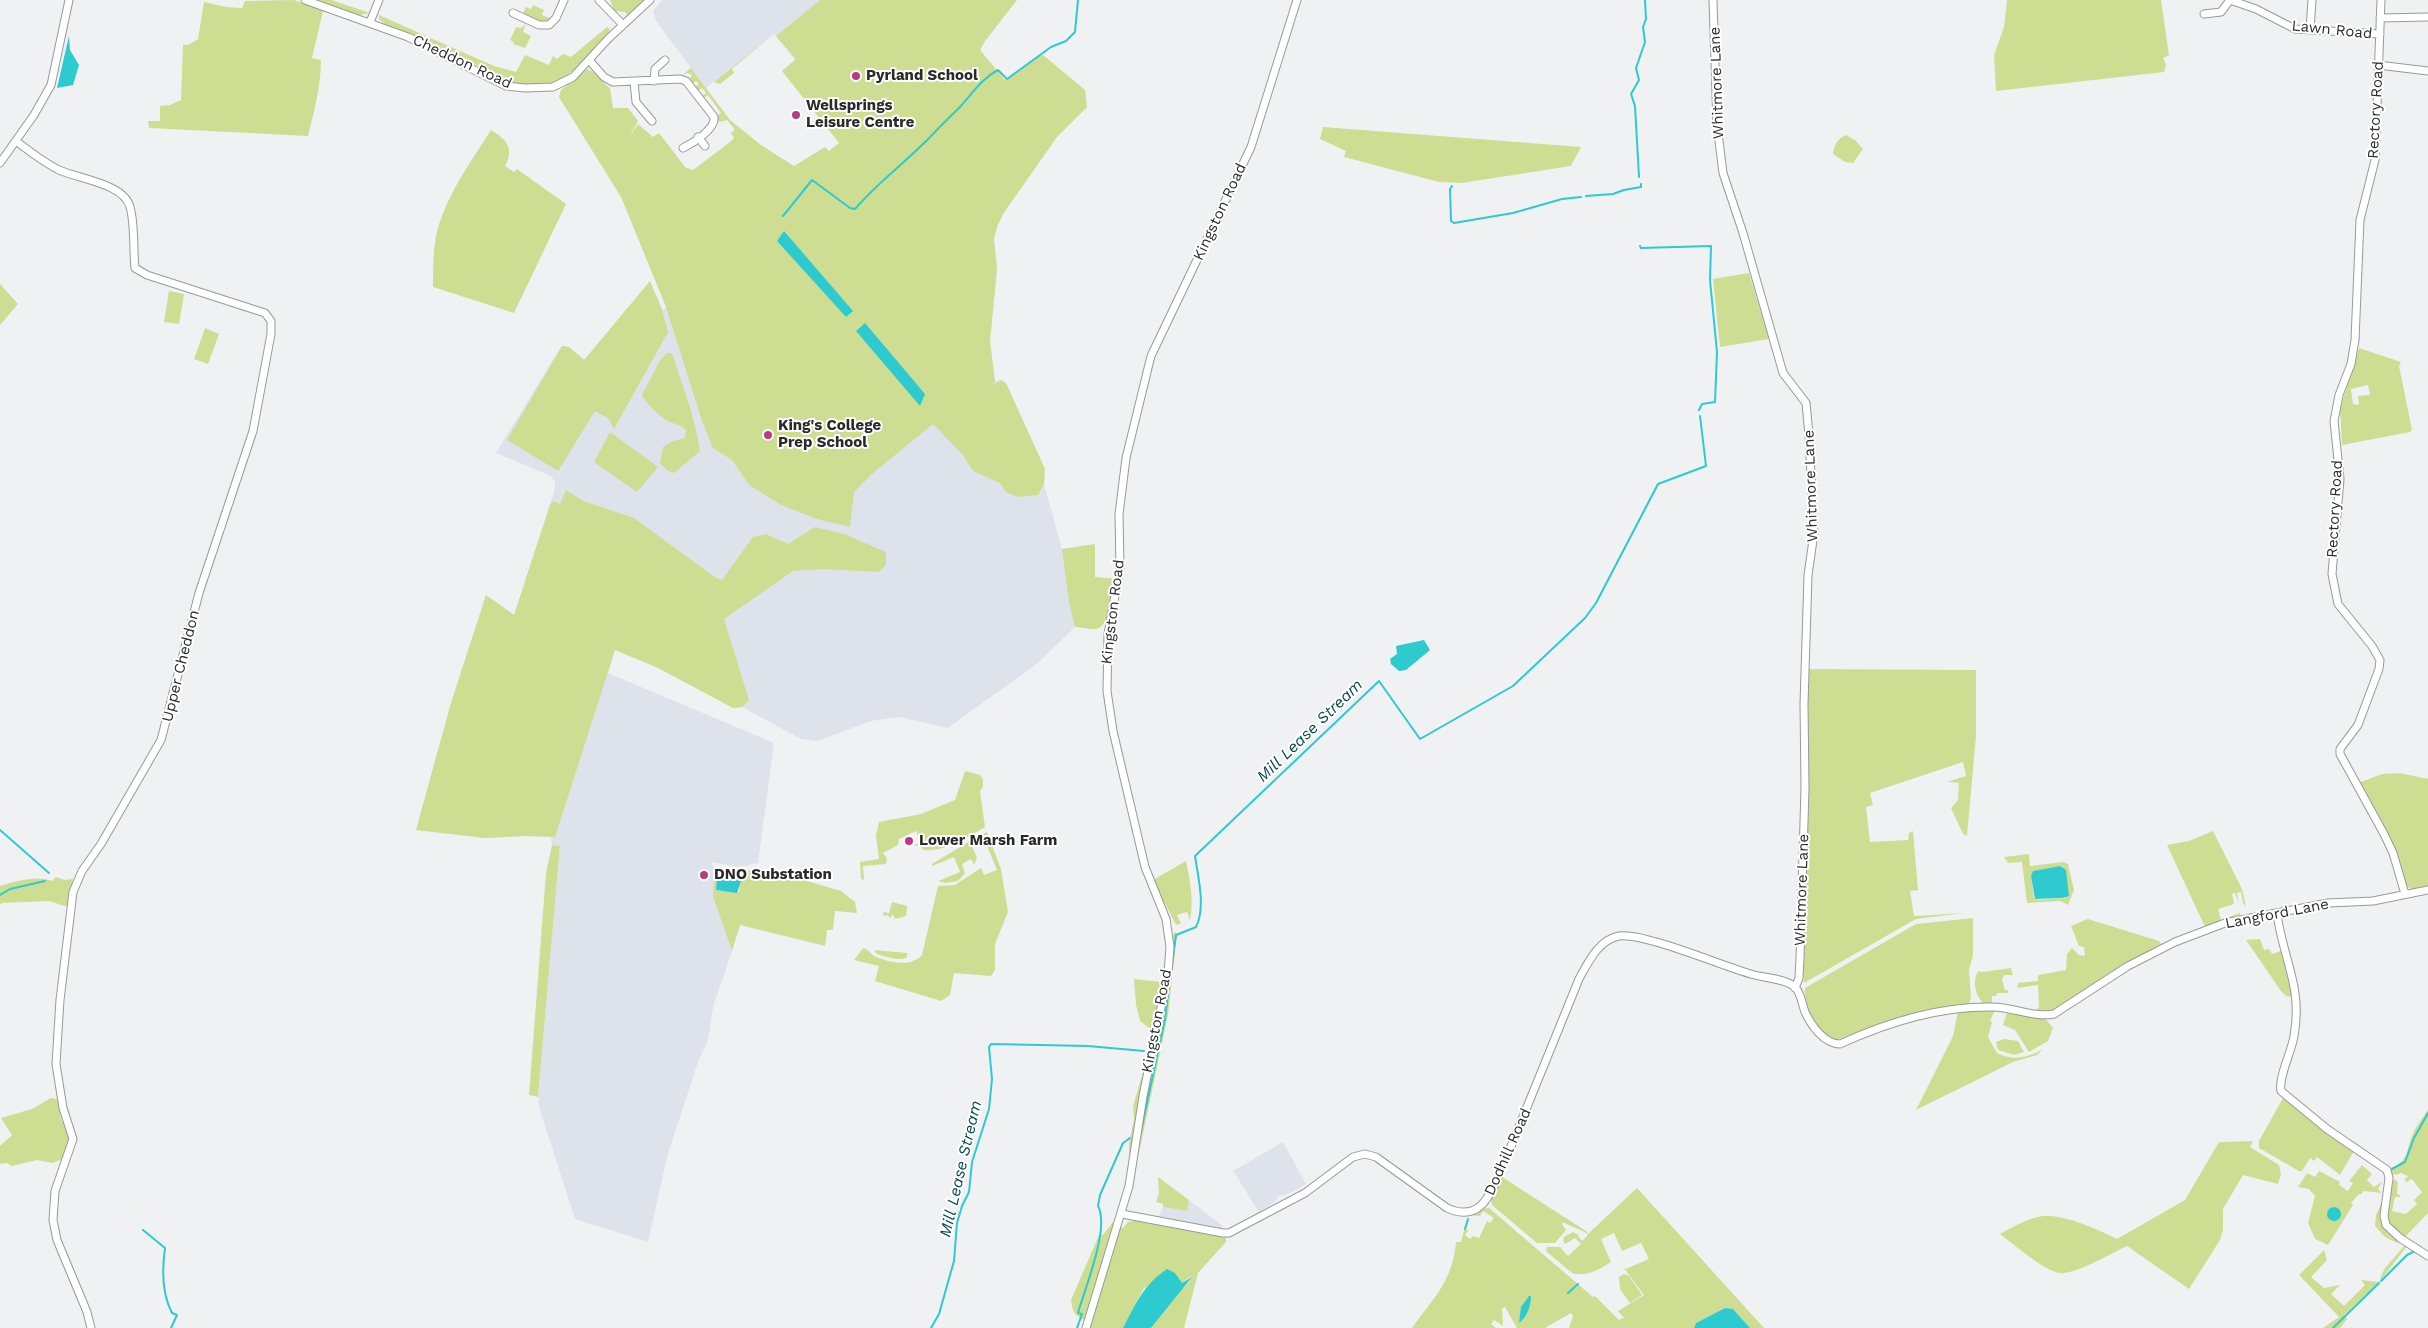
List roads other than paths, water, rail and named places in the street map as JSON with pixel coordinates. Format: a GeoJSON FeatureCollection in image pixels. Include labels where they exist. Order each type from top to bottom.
{"type":"FeatureCollection","features":[{"type":"Feature","properties":{"kind":"street"},"geometry":{"type":"LineString","coordinates":[[0,163],[51,85],[70,0]]}},
{"type":"Feature","properties":{"kind":"street","name":"Cheddon Road"},"geometry":{"type":"LineString","coordinates":[[305,0],[370,22],[433,47],[506,86],[538,88],[560,85],[573,77],[650,0]]}},
{"type":"Feature","properties":{"kind":"street"},"geometry":{"type":"LineString","coordinates":[[370,22],[379,0]]}},
{"type":"Feature","properties":{"kind":"street"},"geometry":{"type":"LineString","coordinates":[[513,13],[520,20],[539,25],[549,25],[556,18],[564,0]]}},
{"type":"Feature","properties":{"kind":"street"},"geometry":{"type":"LineString","coordinates":[[599,0],[623,25]]}},
{"type":"Feature","properties":{"kind":"street","name":"Kingston Road"},"geometry":{"type":"LineString","coordinates":[[1086,1328],[1122,1214],[1168,973],[1170,947],[1166,919],[1145,867],[1106,691],[1108,634],[1120,568],[1119,514],[1126,458],[1151,356],[1251,147],[1297,0]]}},
{"type":"Feature","properties":{"kind":"street","name":"Whitmore Lane"},"geometry":{"type":"LineString","coordinates":[[1713,0],[1717,125],[1723,173],[1743,233],[1783,373],[1806,403],[1809,435],[1814,533],[1808,575],[1800,958],[1799,978],[1795,988]]}},
{"type":"Feature","properties":{"kind":"street","name":"Lawn Road"},"geometry":{"type":"LineString","coordinates":[[2204,14],[2217,13],[2230,0],[2256,9],[2290,28],[2380,34]]}},
{"type":"Feature","properties":{"kind":"street"},"geometry":{"type":"LineString","coordinates":[[2310,30],[2312,0]]}},
{"type":"Feature","properties":{"kind":"street","name":"Rectory Road"},"geometry":{"type":"LineString","coordinates":[[2381,0],[2375,160],[2358,233],[2353,352],[2339,395],[2334,421],[2340,479],[2332,574],[2338,604],[2372,646],[2380,660],[2379,669],[2362,716],[2340,749],[2340,754],[2384,834],[2405,894]]}},
{"type":"Feature","properties":{"kind":"street"},"geometry":{"type":"LineString","coordinates":[[2380,16],[2428,12]]}},
{"type":"Feature","properties":{"kind":"street"},"geometry":{"type":"LineString","coordinates":[[2380,16],[2428,17]]}},
{"type":"Feature","properties":{"kind":"street"},"geometry":{"type":"LineString","coordinates":[[589,60],[607,80],[616,82],[684,80],[715,121],[712,127],[683,148]]}},
{"type":"Feature","properties":{"kind":"street"},"geometry":{"type":"LineString","coordinates":[[654,80],[655,69],[665,60]]}},
{"type":"Feature","properties":{"kind":"street"},"geometry":{"type":"LineString","coordinates":[[2378,65],[2428,71]]}},
{"type":"Feature","properties":{"kind":"street"},"geometry":{"type":"LineString","coordinates":[[634,82],[636,102],[652,121]]}},
{"type":"Feature","properties":{"kind":"street"},"geometry":{"type":"LineString","coordinates":[[698,137],[705,146]]}},
{"type":"Feature","properties":{"kind":"street","name":"Upper Cheddon"},"geometry":{"type":"LineString","coordinates":[[16,141],[41,160],[58,169],[109,186],[126,199],[130,206],[135,268],[147,275],[265,313],[271,321],[271,334],[253,432],[199,593],[161,740],[101,844],[82,871],[72,892],[60,1000],[56,1064],[63,1108],[73,1139],[55,1191],[53,1220],[56,1240],[85,1307],[91,1328]]}},
{"type":"Feature","properties":{"kind":"street","name":"Langford Lane"},"geometry":{"type":"LineString","coordinates":[[1795,988],[1814,1026],[1820,1034],[1835,1044],[1905,1019],[1949,1010],[1999,1007],[2050,1015],[2070,1005],[2128,966],[2174,942],[2244,918],[2278,914],[2328,903],[2373,900],[2428,890]]}},
{"type":"Feature","properties":{"kind":"street"},"geometry":{"type":"LineString","coordinates":[[2278,914],[2280,932],[2292,972],[2296,1014],[2294,1038],[2280,1084],[2281,1091],[2293,1103],[2327,1129],[2387,1170],[2389,1178],[2384,1216],[2386,1225],[2400,1238],[2428,1256]]}},
{"type":"Feature","properties":{"kind":"street","name":"Dodhill Road"},"geometry":{"type":"LineString","coordinates":[[1122,1214],[1222,1233],[1229,1232],[1278,1209],[1305,1193],[1353,1157],[1364,1154],[1376,1158],[1448,1208],[1459,1212],[1474,1210],[1488,1199],[1501,1171],[1579,979],[1597,950],[1609,939],[1621,936],[1645,939],[1720,965],[1789,984],[1795,988]]}},
{"type":"Feature","properties":{"kind":"water"},"geometry":{"type":"Polygon","coordinates":[[[69,36],[70,50],[79,65],[73,85],[57,88],[69,36]]]}},
{"type":"Feature","properties":{"kind":"water"},"geometry":{"type":"Polygon","coordinates":[[[784,231],[853,311],[846,317],[777,241],[784,231]]]}},
{"type":"Feature","properties":{"kind":"water"},"geometry":{"type":"Polygon","coordinates":[[[865,323],[925,394],[920,406],[856,331],[865,323]]]}},
{"type":"Feature","properties":{"kind":"water"},"geometry":{"type":"Polygon","coordinates":[[[1424,640],[1430,650],[1406,670],[1399,671],[1391,664],[1390,659],[1397,654],[1396,646],[1424,640]]]}},
{"type":"Feature","properties":{"kind":"water"},"geometry":{"type":"Polygon","coordinates":[[[2060,866],[2066,870],[2069,896],[2035,899],[2031,876],[2033,871],[2060,866]]]}},
{"type":"Feature","properties":{"kind":"water"},"geometry":{"type":"Polygon","coordinates":[[[739,874],[743,876],[737,893],[716,890],[717,875],[739,874]]]}},
{"type":"Feature","properties":{"kind":"water"},"geometry":{"type":"Polygon","coordinates":[[[2331,1207],[2337,1207],[2341,1214],[2337,1221],[2331,1221],[2327,1217],[2327,1211],[2331,1207]]]}},
{"type":"Feature","properties":{"kind":"water"},"geometry":{"type":"Polygon","coordinates":[[[1167,1269],[1175,1273],[1182,1283],[1192,1277],[1151,1328],[1123,1328],[1146,1288],[1167,1269]]]}},
{"type":"Feature","properties":{"kind":"water"},"geometry":{"type":"Polygon","coordinates":[[[1531,1296],[1531,1300],[1528,1311],[1519,1323],[1521,1307],[1531,1296]]]}},
{"type":"Feature","properties":{"kind":"water"},"geometry":{"type":"Polygon","coordinates":[[[1725,1308],[1733,1309],[1750,1328],[1694,1328],[1696,1323],[1725,1308]]]}},
{"type":"Feature","properties":{"kind":"waterway"},"geometry":{"type":"LineString","coordinates":[[783,216],[812,180],[850,208],[855,209],[925,142],[987,78],[998,70],[1007,79],[1051,47],[1066,41],[1075,32],[1078,0]]}},
{"type":"Feature","properties":{"kind":"waterway","name":"Mill Lease Stream"},"geometry":{"type":"LineString","coordinates":[[1639,177],[1635,106],[1631,94],[1639,80],[1636,68],[1645,42],[1643,27],[1646,19],[1645,0]]}},
{"type":"Feature","properties":{"kind":"waterway"},"geometry":{"type":"LineString","coordinates":[[1586,196],[1613,194],[1641,187],[1641,184]]}},
{"type":"Feature","properties":{"kind":"waterway"},"geometry":{"type":"LineString","coordinates":[[1452,186],[1450,189],[1451,221],[1454,223],[1513,213],[1562,199],[1581,197]]}},
{"type":"Feature","properties":{"kind":"waterway","name":"Mill Lease Stream"},"geometry":{"type":"LineString","coordinates":[[1640,246],[1641,248],[1711,246],[1710,280],[1717,352],[1715,402],[1702,404],[1699,410]]}},
{"type":"Feature","properties":{"kind":"waterway","name":"Mill Lease Stream"},"geometry":{"type":"LineString","coordinates":[[1172,964],[1176,935],[1196,927],[1199,919],[1201,901],[1195,856],[1379,681],[1420,739],[1513,686],[1585,618],[1596,603],[1658,484],[1706,466],[1700,416]]}},
{"type":"Feature","properties":{"kind":"waterway"},"geometry":{"type":"LineString","coordinates":[[0,830],[49,873]]}},
{"type":"Feature","properties":{"kind":"waterway"},"geometry":{"type":"LineString","coordinates":[[0,895],[10,889],[45,881]]}},
{"type":"Feature","properties":{"kind":"waterway","name":"Mill Lease Stream"},"geometry":{"type":"LineString","coordinates":[[1141,1131],[1165,1019],[1170,979]]}},
{"type":"Feature","properties":{"kind":"waterway","name":"Mill Lease Stream"},"geometry":{"type":"LineString","coordinates":[[931,1328],[939,1314],[954,1261],[957,1223],[969,1192],[972,1162],[989,1109],[992,1079],[989,1047],[991,1044],[1088,1046],[1144,1051]]}},
{"type":"Feature","properties":{"kind":"waterway"},"geometry":{"type":"LineString","coordinates":[[2392,1169],[2405,1162],[2414,1138],[2428,1113]]}},
{"type":"Feature","properties":{"kind":"waterway"},"geometry":{"type":"LineString","coordinates":[[1077,1328],[1082,1314],[1078,1313],[1099,1243],[1101,1216],[1098,1206],[1100,1195],[1123,1143],[1130,1138]]}},
{"type":"Feature","properties":{"kind":"waterway"},"geometry":{"type":"LineString","coordinates":[[1465,1229],[1468,1219]]}},
{"type":"Feature","properties":{"kind":"waterway"},"geometry":{"type":"LineString","coordinates":[[143,1230],[165,1248],[163,1273],[166,1298],[172,1313],[177,1315],[171,1328]]}},
{"type":"Feature","properties":{"kind":"waterway"},"geometry":{"type":"LineString","coordinates":[[2381,1281],[2407,1255],[2415,1251]]}},
{"type":"Feature","properties":{"kind":"waterway"},"geometry":{"type":"LineString","coordinates":[[2333,1328],[2379,1283]]}},
{"type":"Feature","properties":{"kind":"waterway"},"geometry":{"type":"LineString","coordinates":[[1568,1293],[1578,1284]]}},
{"type":"Feature","properties":{"kind":"place","name":"Pyrland School"},"geometry":{"type":"Point","coordinates":[856,76]}},
{"type":"Feature","properties":{"kind":"place","name":"Wellsprings Leisure Centre"},"geometry":{"type":"Point","coordinates":[796,115]}},
{"type":"Feature","properties":{"kind":"place","name":"King's College Prep School"},"geometry":{"type":"Point","coordinates":[768,435]}},
{"type":"Feature","properties":{"kind":"place","name":"Lower Marsh Farm"},"geometry":{"type":"Point","coordinates":[909,841]}},
{"type":"Feature","properties":{"kind":"place","name":"DNO Substation"},"geometry":{"type":"Point","coordinates":[704,875]}}]}
